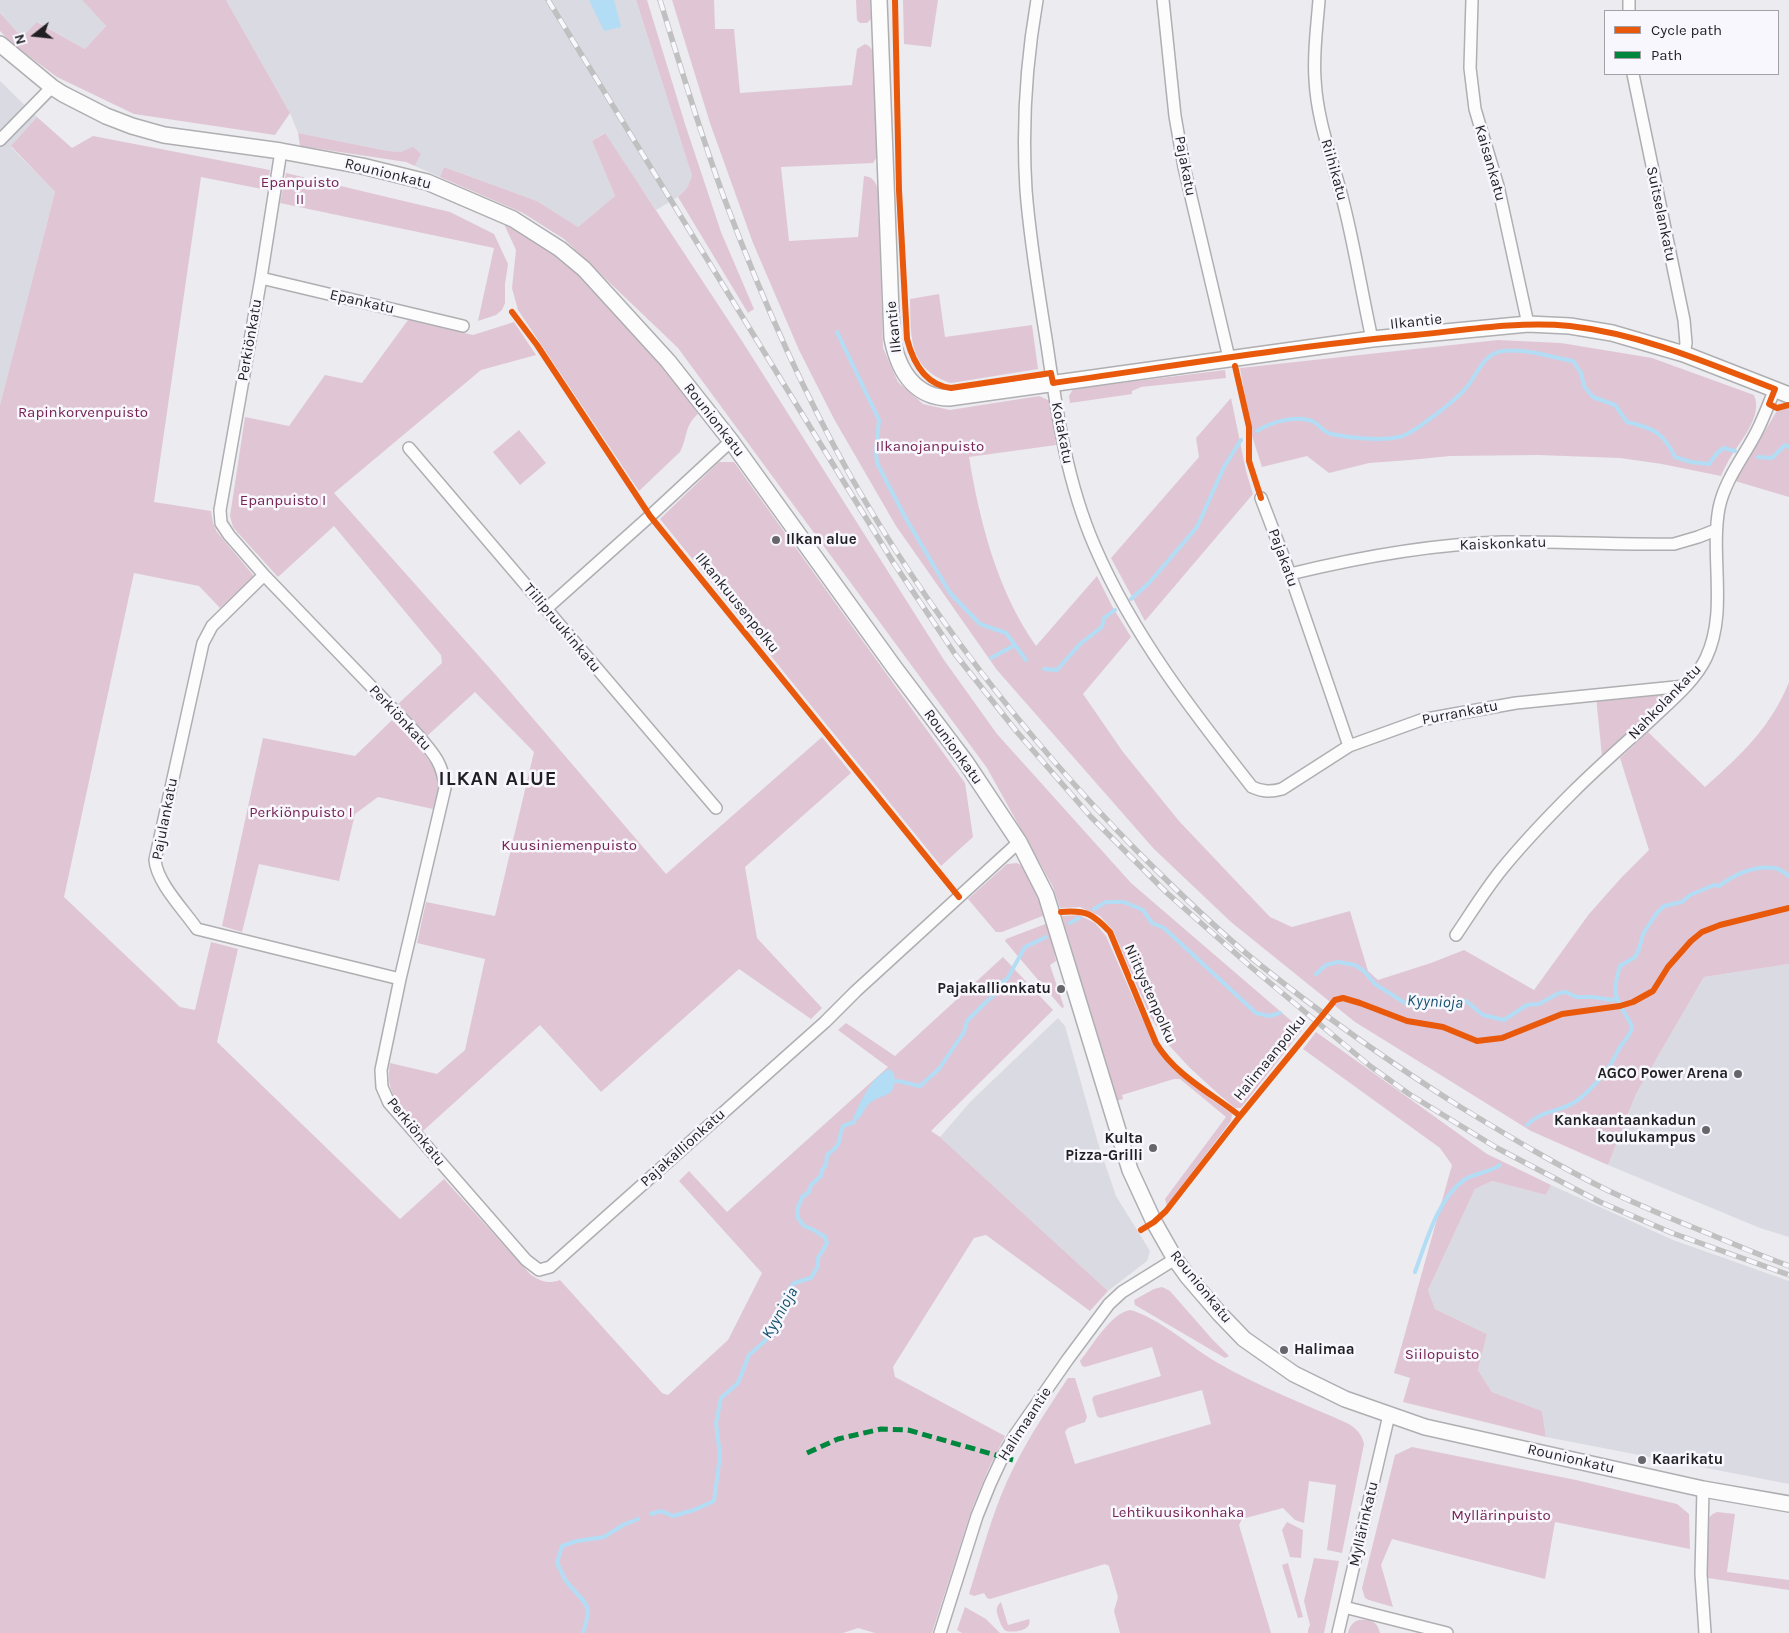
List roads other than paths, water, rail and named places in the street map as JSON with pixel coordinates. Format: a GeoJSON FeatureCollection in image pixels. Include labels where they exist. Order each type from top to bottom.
{"type":"FeatureCollection","features":[{"type":"Feature","properties":{"kind":"main road","name":"Ilkantie"},"geometry":{"type":"LineString","coordinates":[[879,0],[892,338],[902,371],[919,388],[938,397],[949,398],[1372,339],[1528,324],[1570,326],[1612,333],[1684,354],[1789,395]]}},
{"type":"Feature","properties":{"kind":"main road","name":"Rounionkatu"},"geometry":{"type":"LineString","coordinates":[[0,44],[52,87],[76,102],[132,126],[164,135],[281,151],[362,166],[427,182],[513,219],[566,254],[584,269],[668,361],[731,441],[965,762],[1019,842],[1049,904],[1130,1170],[1141,1197],[1175,1259],[1219,1313],[1244,1338],[1294,1374],[1345,1400],[1425,1427],[1702,1489],[1789,1504]]}},
{"type":"Feature","properties":{"kind":"street","name":"Kotakatu"},"geometry":{"type":"LineString","coordinates":[[1037,0],[1026,91],[1024,147],[1030,233],[1067,464],[1079,508],[1094,547],[1111,581],[1155,656],[1202,723],[1252,787]]}},
{"type":"Feature","properties":{"kind":"street","name":"Pajakatu"},"geometry":{"type":"LineString","coordinates":[[1162,0],[1175,112],[1184,167],[1229,358]]}},
{"type":"Feature","properties":{"kind":"street","name":"Riihikatu"},"geometry":{"type":"LineString","coordinates":[[1319,0],[1314,52],[1315,81],[1319,109],[1324,136],[1344,203],[1372,339]]}},
{"type":"Feature","properties":{"kind":"street","name":"Kaisankatu"},"geometry":{"type":"LineString","coordinates":[[1472,0],[1470,68],[1475,109],[1498,186],[1528,324]]}},
{"type":"Feature","properties":{"kind":"street","name":"Suitselankatu"},"geometry":{"type":"LineString","coordinates":[[1633,75],[1684,320],[1686,343],[1684,354]]}},
{"type":"Feature","properties":{"kind":"street"},"geometry":{"type":"LineString","coordinates":[[0,140],[52,87]]}},
{"type":"Feature","properties":{"kind":"street","name":"Perkiönkatu"},"geometry":{"type":"LineString","coordinates":[[281,151],[261,278],[220,510],[222,523],[229,535],[264,575],[416,733],[438,760],[444,773],[446,788],[400,978],[381,1070],[382,1087],[389,1104],[526,1260],[539,1270],[545,1270]]}},
{"type":"Feature","properties":{"kind":"street","name":"Epankatu"},"geometry":{"type":"LineString","coordinates":[[261,278],[463,326]]}},
{"type":"Feature","properties":{"kind":"street","name":"Nahkolankatu"},"geometry":{"type":"LineString","coordinates":[[1456,934],[1501,870],[1573,792],[1685,686],[1706,658],[1712,642],[1717,604],[1716,530],[1720,507],[1727,480],[1757,431],[1775,389]]}},
{"type":"Feature","properties":{"kind":"street"},"geometry":{"type":"LineString","coordinates":[[546,609],[731,441]]}},
{"type":"Feature","properties":{"kind":"street","name":"Tiilipruukinkatu"},"geometry":{"type":"LineString","coordinates":[[409,448],[716,808]]}},
{"type":"Feature","properties":{"kind":"street","name":"Pajakatu"},"geometry":{"type":"LineString","coordinates":[[1260,498],[1290,574],[1349,746]]}},
{"type":"Feature","properties":{"kind":"street","name":"Kaiskonkatu"},"geometry":{"type":"LineString","coordinates":[[1290,574],[1354,559],[1422,548],[1501,542],[1674,544],[1716,530]]}},
{"type":"Feature","properties":{"kind":"street","name":"Pajulankatu"},"geometry":{"type":"LineString","coordinates":[[264,575],[212,626],[203,643],[155,860],[156,869],[197,929],[400,978]]}},
{"type":"Feature","properties":{"kind":"street","name":"Purrankatu"},"geometry":{"type":"LineString","coordinates":[[1252,787],[1272,792],[1282,789],[1349,746],[1421,720],[1516,702],[1685,686]]}},
{"type":"Feature","properties":{"kind":"street","name":"Pajakallionkatu"},"geometry":{"type":"LineString","coordinates":[[545,1270],[550,1268],[825,1022],[856,991],[1019,842]]}},
{"type":"Feature","properties":{"kind":"street","name":"Halimaantie"},"geometry":{"type":"LineString","coordinates":[[940,1633],[986,1492],[1015,1435],[1109,1304],[1122,1292],[1175,1259]]}},
{"type":"Feature","properties":{"kind":"street","name":"Myllärinkatu"},"geometry":{"type":"LineString","coordinates":[[1338,1633],[1388,1415]]}},
{"type":"Feature","properties":{"kind":"street"},"geometry":{"type":"LineString","coordinates":[[1702,1489],[1701,1574],[1705,1633]]}},
{"type":"Feature","properties":{"kind":"street"},"geometry":{"type":"LineString","coordinates":[[1344,1606],[1447,1633]]}},
{"type":"Feature","properties":{"kind":"water"},"geometry":{"type":"Polygon","coordinates":[[[589,0],[614,0],[621,27],[604,31],[589,0]]]}},
{"type":"Feature","properties":{"kind":"water"},"geometry":{"type":"Polygon","coordinates":[[[889,1069],[894,1073],[894,1088],[888,1094],[869,1104],[859,1119],[854,1122],[853,1118],[867,1090],[882,1073],[889,1069]]]}},
{"type":"Feature","properties":{"kind":"waterway"},"geometry":{"type":"LineString","coordinates":[[837,332],[879,420],[876,452],[877,463],[905,517],[950,593],[980,624],[1006,633],[1015,645]]}},
{"type":"Feature","properties":{"kind":"waterway"},"geometry":{"type":"LineString","coordinates":[[1257,431],[1276,422],[1305,419],[1317,424],[1328,433],[1356,438],[1399,437],[1424,424],[1454,400],[1466,388],[1490,356],[1495,353],[1511,350],[1538,353],[1573,361],[1581,373],[1584,386],[1593,397],[1615,405],[1627,422],[1644,426],[1656,432],[1666,442],[1675,457],[1691,462],[1709,464],[1717,453],[1724,448],[1735,451]]}},
{"type":"Feature","properties":{"kind":"waterway"},"geometry":{"type":"LineString","coordinates":[[1131,599],[1149,583],[1197,527],[1224,467],[1241,440]]}},
{"type":"Feature","properties":{"kind":"waterway"},"geometry":{"type":"LineString","coordinates":[[1758,457],[1772,458],[1785,445],[1789,447]]}},
{"type":"Feature","properties":{"kind":"waterway"},"geometry":{"type":"LineString","coordinates":[[1044,669],[1057,670],[1080,644],[1102,627],[1104,618],[1115,610]]}},
{"type":"Feature","properties":{"kind":"waterway"},"geometry":{"type":"LineString","coordinates":[[991,658],[1015,645],[1026,660]]}},
{"type":"Feature","properties":{"kind":"waterway"},"geometry":{"type":"LineString","coordinates":[[1527,1125],[1538,1116],[1575,1102],[1595,1084],[1609,1067],[1629,1035],[1632,1026],[1617,998],[1616,985],[1620,966],[1635,957],[1643,934],[1656,914],[1664,906],[1682,902],[1690,895],[1714,885],[1719,886],[1738,874],[1753,869],[1775,868],[1789,876]]}},
{"type":"Feature","properties":{"kind":"waterway","name":"Kyynioja"},"geometry":{"type":"LineString","coordinates":[[1094,909],[1106,902],[1124,902],[1143,910],[1152,923],[1164,928],[1256,1013],[1269,1016],[1280,1013]]}},
{"type":"Feature","properties":{"kind":"waterway","name":"Kyynioja"},"geometry":{"type":"LineString","coordinates":[[1070,923],[1079,918]]}},
{"type":"Feature","properties":{"kind":"waterway","name":"Kyynioja"},"geometry":{"type":"LineString","coordinates":[[895,1081],[920,1086],[939,1069],[964,1032],[967,1021],[993,996],[995,986],[1007,979],[1025,947],[1046,937]]}},
{"type":"Feature","properties":{"kind":"waterway","name":"Kyynioja"},"geometry":{"type":"LineString","coordinates":[[1316,974],[1326,965],[1338,962],[1355,965],[1364,971],[1375,984],[1405,1003],[1466,1001],[1483,1015],[1504,1020],[1527,1005],[1539,1004],[1559,993],[1566,992],[1576,997],[1612,1000],[1617,998]]}},
{"type":"Feature","properties":{"kind":"waterway","name":"Kyynioja"},"geometry":{"type":"LineString","coordinates":[[651,1514],[661,1511],[673,1516],[694,1510],[714,1501],[720,1456],[716,1423],[721,1398],[738,1383],[749,1355],[765,1341],[785,1295],[794,1283],[811,1278],[818,1266],[818,1258],[827,1243],[825,1237],[804,1226],[798,1218],[797,1210],[802,1197],[809,1192],[811,1185],[821,1176],[822,1170],[826,1165],[827,1155],[838,1144],[843,1126],[854,1122]]}},
{"type":"Feature","properties":{"kind":"waterway"},"geometry":{"type":"LineString","coordinates":[[1415,1272],[1428,1234],[1447,1198],[1464,1180],[1500,1165]]}},
{"type":"Feature","properties":{"kind":"waterway","name":"Kyynioja"},"geometry":{"type":"LineString","coordinates":[[583,1633],[588,1615],[587,1609],[582,1599],[566,1581],[557,1563],[562,1546],[577,1541],[604,1537],[623,1525],[638,1519]]}},
{"type":"Feature","properties":{"kind":"railway"},"geometry":{"type":"LineString","coordinates":[[548,0],[893,562],[955,654],[1017,732],[1091,817],[1167,893],[1251,967],[1370,1066],[1409,1094],[1497,1148],[1600,1202],[1672,1233],[1789,1275]]}},
{"type":"Feature","properties":{"kind":"railway"},"geometry":{"type":"LineString","coordinates":[[660,0],[691,102],[739,238],[783,342],[833,444],[881,527],[946,625],[1018,719],[1056,764],[1136,850],[1227,937],[1308,1002],[1384,1057],[1462,1108],[1534,1151],[1621,1197],[1789,1266]]}},
{"type":"Feature","properties":{"kind":"place","name":"Ilkan alue"},"geometry":{"type":"Point","coordinates":[776,540]}},
{"type":"Feature","properties":{"kind":"place","name":"Pajakallionkatu"},"geometry":{"type":"Point","coordinates":[1061,989]}},
{"type":"Feature","properties":{"kind":"place","name":"AGCO Power Arena"},"geometry":{"type":"Point","coordinates":[1738,1074]}},
{"type":"Feature","properties":{"kind":"place","name":"Kankaantaankadun koulukampus"},"geometry":{"type":"Point","coordinates":[1706,1130]}},
{"type":"Feature","properties":{"kind":"place","name":"Kulta Pizza-Grilli"},"geometry":{"type":"Point","coordinates":[1153,1148]}},
{"type":"Feature","properties":{"kind":"place","name":"Halimaa"},"geometry":{"type":"Point","coordinates":[1284,1350]}},
{"type":"Feature","properties":{"kind":"place","name":"Kaarikatu"},"geometry":{"type":"Point","coordinates":[1642,1460]}},
{"type":"Feature","properties":{"kind":"district","name":"ILKAN ALUE"},"geometry":{"type":"Point","coordinates":[498,779]}},
{"type":"Feature","properties":{"kind":"park label","name":"Epanpuisto II"},"geometry":{"type":"Point","coordinates":[300,192]}},
{"type":"Feature","properties":{"kind":"park label","name":"Rapinkorvenpuisto"},"geometry":{"type":"Point","coordinates":[83,413]}},
{"type":"Feature","properties":{"kind":"park label","name":"Ilkanojanpuisto"},"geometry":{"type":"Point","coordinates":[930,447]}},
{"type":"Feature","properties":{"kind":"park label","name":"Epanpuisto I"},"geometry":{"type":"Point","coordinates":[283,501]}},
{"type":"Feature","properties":{"kind":"park label","name":"Perkiönpuisto I"},"geometry":{"type":"Point","coordinates":[301,813]}},
{"type":"Feature","properties":{"kind":"park label","name":"Kuusiniemenpuisto"},"geometry":{"type":"Point","coordinates":[569,846]}},
{"type":"Feature","properties":{"kind":"park label","name":"Siilopuisto"},"geometry":{"type":"Point","coordinates":[1442,1355]}},
{"type":"Feature","properties":{"kind":"park label","name":"Lehtikuusikonhaka"},"geometry":{"type":"Point","coordinates":[1178,1513]}},
{"type":"Feature","properties":{"kind":"park label","name":"Myllärinpuisto"},"geometry":{"type":"Point","coordinates":[1501,1516]}}]}
